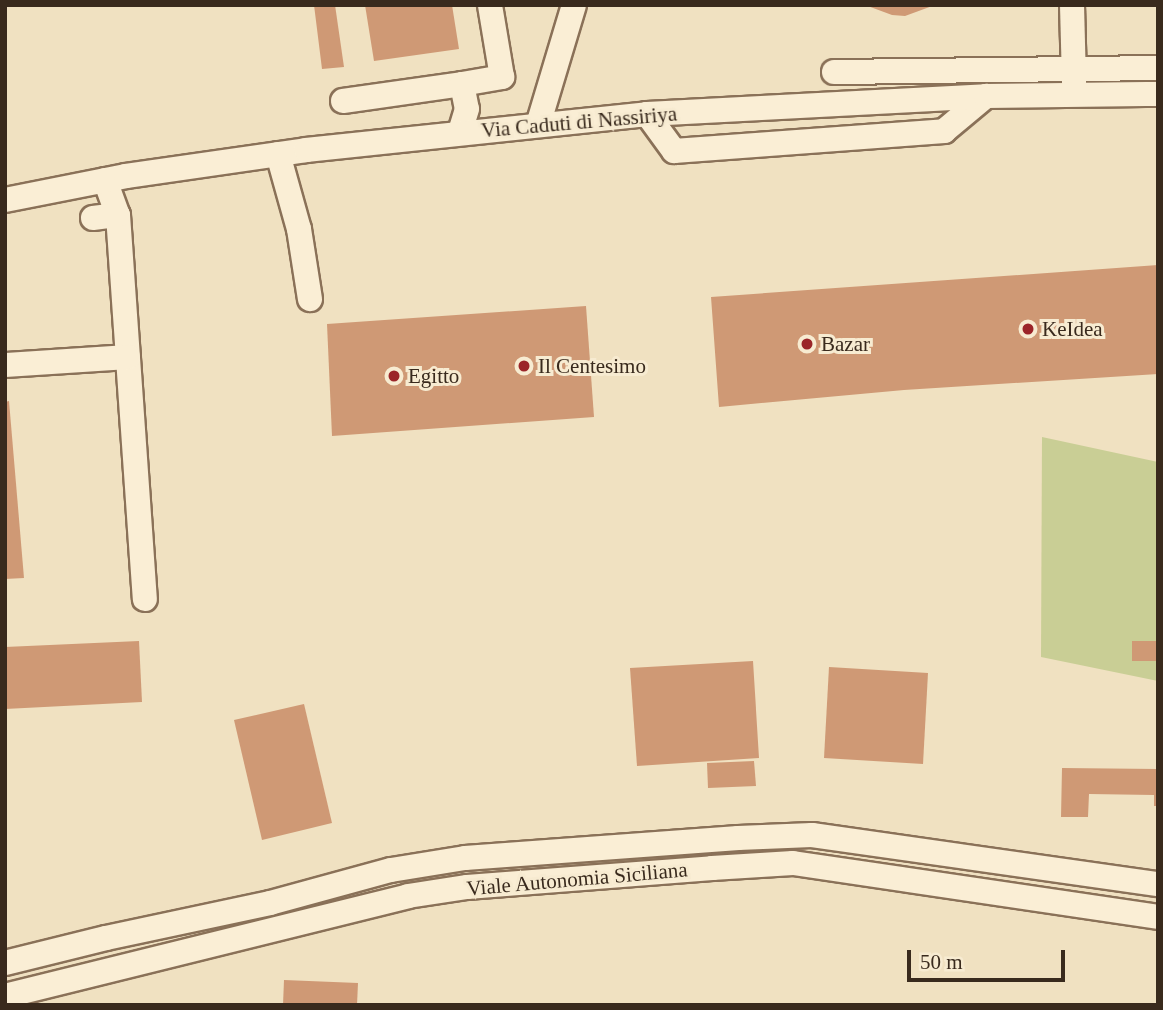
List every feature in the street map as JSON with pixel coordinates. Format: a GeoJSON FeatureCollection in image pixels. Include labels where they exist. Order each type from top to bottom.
{"type":"FeatureCollection","features":[{"type":"Feature","properties":{"kind":"street"},"geometry":{"type":"LineString","coordinates":[[343,101],[502,77],[490,5]]}},
{"type":"Feature","properties":{"kind":"street"},"geometry":{"type":"LineString","coordinates":[[538,125],[574,5]]}},
{"type":"Feature","properties":{"kind":"street"},"geometry":{"type":"LineString","coordinates":[[1072,5],[1085,69],[1075,95]]}},
{"type":"Feature","properties":{"kind":"street"},"geometry":{"type":"LineString","coordinates":[[834,72],[1158,68]]}},
{"type":"Feature","properties":{"kind":"street"},"geometry":{"type":"LineString","coordinates":[[1085,69],[1118,95]]}},
{"type":"Feature","properties":{"kind":"street"},"geometry":{"type":"LineString","coordinates":[[910,71],[939,99]]}},
{"type":"Feature","properties":{"kind":"street"},"geometry":{"type":"LineString","coordinates":[[881,102],[910,71]]}},
{"type":"Feature","properties":{"kind":"street"},"geometry":{"type":"LineString","coordinates":[[460,132],[467,109],[462,84]]}},
{"type":"Feature","properties":{"kind":"street","name":"Via Caduti di Nassiriya"},"geometry":{"type":"LineString","coordinates":[[5,200],[105,180],[278,154],[460,132],[647,114],[986,96],[1158,94]]}},
{"type":"Feature","properties":{"kind":"street"},"geometry":{"type":"LineString","coordinates":[[647,114],[674,151],[944,131],[986,96]]}},
{"type":"Feature","properties":{"kind":"street"},"geometry":{"type":"LineString","coordinates":[[278,154],[299,229],[310,299]]}},
{"type":"Feature","properties":{"kind":"street"},"geometry":{"type":"LineString","coordinates":[[105,180],[118,215],[145,599]]}},
{"type":"Feature","properties":{"kind":"street"},"geometry":{"type":"LineString","coordinates":[[93,218],[118,215]]}},
{"type":"Feature","properties":{"kind":"street"},"geometry":{"type":"LineString","coordinates":[[5,365],[128,357]]}},
{"type":"Feature","properties":{"kind":"street","name":"Viale Autonomia Siciliana"},"geometry":{"type":"LineString","coordinates":[[5,963],[270,903],[403,868],[465,858],[710,840],[812,835],[1158,884]]}},
{"type":"Feature","properties":{"kind":"street"},"geometry":{"type":"LineString","coordinates":[[710,840],[712,869]]}},
{"type":"Feature","properties":{"kind":"street","name":"Viale Autonomia Siciliana"},"geometry":{"type":"LineString","coordinates":[[5,996],[408,896],[467,887],[793,863],[1158,917]]}},
{"type":"Feature","properties":{"kind":"street"},"geometry":{"type":"LineString","coordinates":[[106,938],[115,970]]}},
{"type":"Feature","properties":{"kind":"green space"},"geometry":{"type":"Polygon","coordinates":[[[1042,437],[1158,462],[1158,681],[1041,657],[1042,437]]]}},
{"type":"Feature","properties":{"kind":"building"},"geometry":{"type":"Polygon","coordinates":[[[314,5],[335,5],[344,67],[322,69],[314,5]]]}},
{"type":"Feature","properties":{"kind":"building"},"geometry":{"type":"Polygon","coordinates":[[[365,5],[452,5],[459,49],[374,61],[365,5]]]}},
{"type":"Feature","properties":{"kind":"building"},"geometry":{"type":"Polygon","coordinates":[[[865,5],[935,5],[905,16],[892,15],[865,5]]]}},
{"type":"Feature","properties":{"kind":"building"},"geometry":{"type":"Polygon","coordinates":[[[1158,265],[1158,374],[904,390],[719,407],[711,297],[1158,265]]]}},
{"type":"Feature","properties":{"kind":"building"},"geometry":{"type":"Polygon","coordinates":[[[586,306],[594,417],[332,436],[327,324],[586,306]]]}},
{"type":"Feature","properties":{"kind":"building"},"geometry":{"type":"Polygon","coordinates":[[[9,401],[24,578],[5,579],[5,402],[9,401]]]}},
{"type":"Feature","properties":{"kind":"building"},"geometry":{"type":"Polygon","coordinates":[[[139,641],[142,702],[5,709],[5,647],[139,641]]]}},
{"type":"Feature","properties":{"kind":"building"},"geometry":{"type":"Polygon","coordinates":[[[1132,641],[1158,641],[1158,661],[1132,661],[1132,641]]]}},
{"type":"Feature","properties":{"kind":"building"},"geometry":{"type":"Polygon","coordinates":[[[753,661],[759,758],[637,766],[630,668],[753,661]]]}},
{"type":"Feature","properties":{"kind":"building"},"geometry":{"type":"Polygon","coordinates":[[[829,667],[928,673],[923,764],[824,758],[829,667]]]}},
{"type":"Feature","properties":{"kind":"building"},"geometry":{"type":"Polygon","coordinates":[[[304,704],[332,823],[262,840],[234,720],[304,704]]]}},
{"type":"Feature","properties":{"kind":"building"},"geometry":{"type":"Polygon","coordinates":[[[754,761],[756,786],[708,788],[707,763],[754,761]]]}},
{"type":"Feature","properties":{"kind":"building"},"geometry":{"type":"Polygon","coordinates":[[[1062,768],[1158,769],[1158,806],[1154,806],[1154,795],[1089,794],[1088,817],[1061,817],[1062,768]]]}},
{"type":"Feature","properties":{"kind":"building"},"geometry":{"type":"Polygon","coordinates":[[[284,980],[358,983],[357,1005],[283,1005],[284,980]]]}},
{"type":"Feature","properties":{"kind":"place","name":"KeIdea"},"geometry":{"type":"Point","coordinates":[1028,329]}},
{"type":"Feature","properties":{"kind":"place","name":"Bazar"},"geometry":{"type":"Point","coordinates":[807,344]}},
{"type":"Feature","properties":{"kind":"place","name":"Il Centesimo"},"geometry":{"type":"Point","coordinates":[524,366]}},
{"type":"Feature","properties":{"kind":"place","name":"Egitto"},"geometry":{"type":"Point","coordinates":[394,376]}}]}
